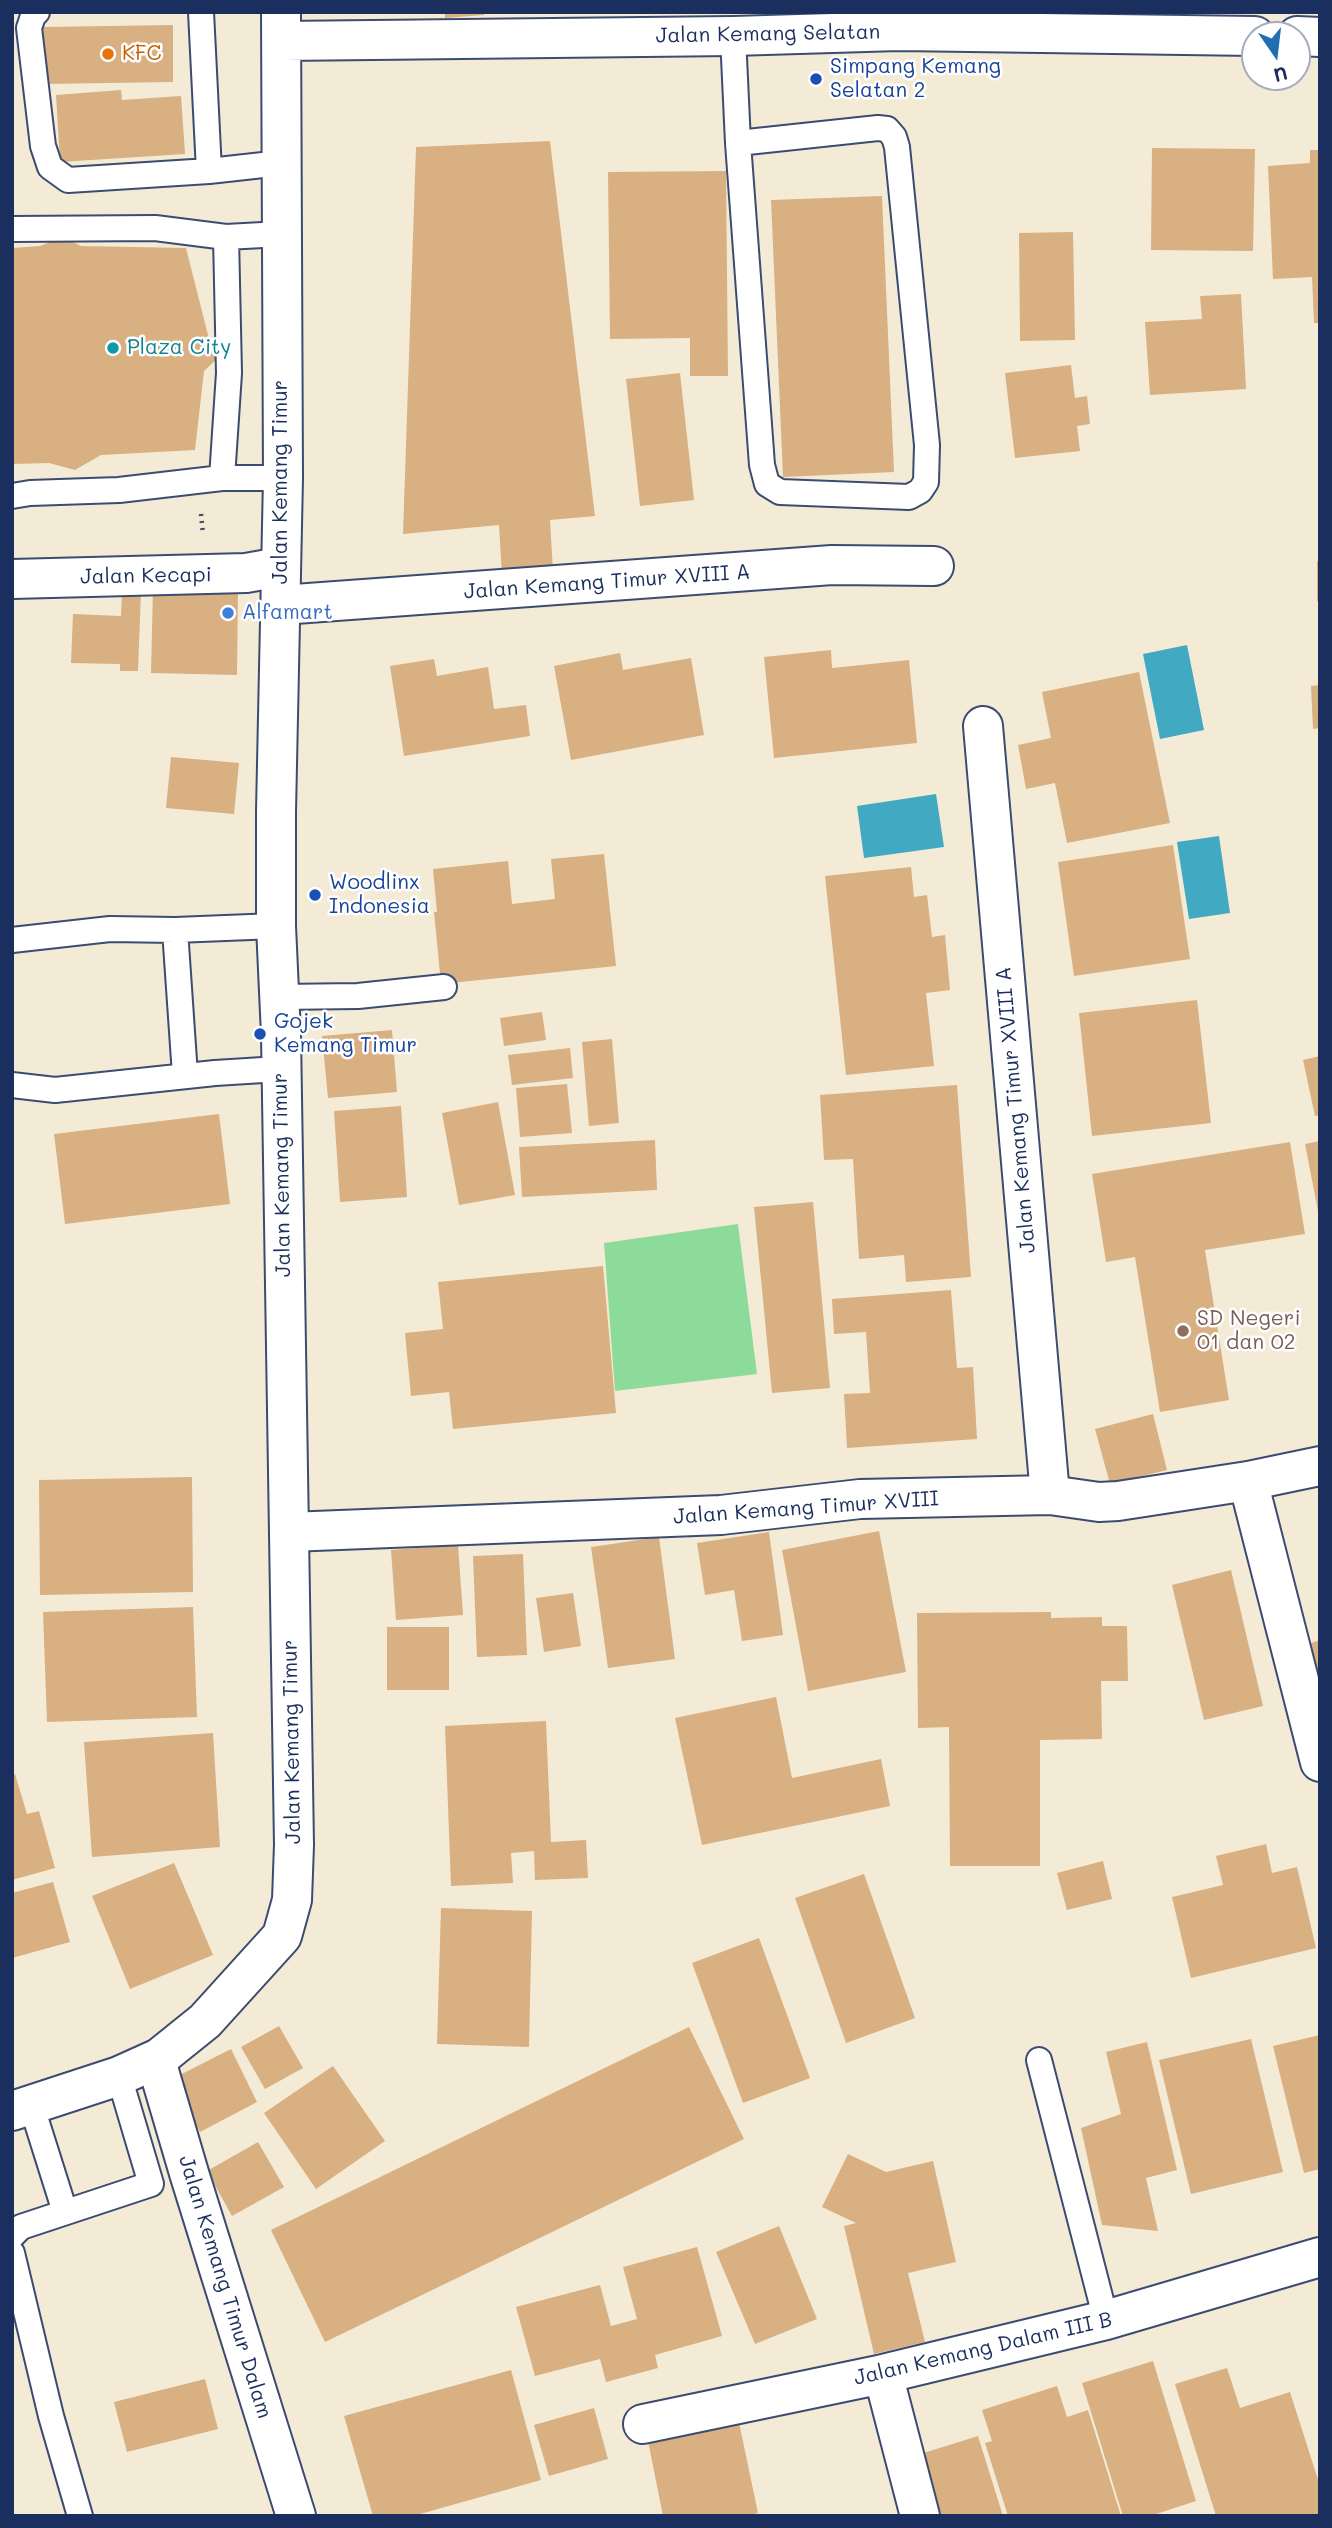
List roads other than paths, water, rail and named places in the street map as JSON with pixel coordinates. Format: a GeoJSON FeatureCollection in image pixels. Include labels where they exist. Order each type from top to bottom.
{"type":"FeatureCollection","features":[{"type":"Feature","properties":{"kind":"street","name":"Jalan Kemang Selatan"},"geometry":{"type":"LineString","coordinates":[[281,26],[733,24],[900,31],[1241,36]]}},
{"type":"Feature","properties":{"kind":"street","name":"Jalan Kemang Timur"},"geometry":{"type":"LineString","coordinates":[[22,2108],[119,2076],[159,2058],[205,2021],[282,1936],[292,1900],[295,1845],[276,926],[283,478],[281,26]]}},
{"type":"Feature","properties":{"kind":"street","name":"Jalan Kemang Timur XVIII A"},"geometry":{"type":"LineString","coordinates":[[281,605],[832,565],[934,566]]}},
{"type":"Feature","properties":{"kind":"street","name":"Jalan Kecapi"},"geometry":{"type":"LineString","coordinates":[[12,579],[246,573],[280,567]]}},
{"type":"Feature","properties":{"kind":"street","name":"Jalan Kemang Timur XVIII A"},"geometry":{"type":"LineString","coordinates":[[982,726],[1050,1495]]}},
{"type":"Feature","properties":{"kind":"street","name":"Jalan Kemang Timur XVIII"},"geometry":{"type":"LineString","coordinates":[[289,1532],[721,1515],[860,1499],[1050,1495],[1099,1502],[1118,1501],[1248,1481],[1320,1466]]}},
{"type":"Feature","properties":{"kind":"street"},"geometry":{"type":"LineString","coordinates":[[1248,1481],[1320,1762]]}},
{"type":"Feature","properties":{"kind":"street","name":"Jalan Kemang Timur Dalam"},"geometry":{"type":"LineString","coordinates":[[159,2058],[159,2071],[189,2173],[296,2516]]}},
{"type":"Feature","properties":{"kind":"street","name":"Jalan Kemang Dalam III B"},"geometry":{"type":"LineString","coordinates":[[643,2424],[883,2374],[1105,2320],[1320,2257]]}},
{"type":"Feature","properties":{"kind":"street"},"geometry":{"type":"LineString","coordinates":[[883,2374],[920,2516]]}},
{"type":"Feature","properties":{"kind":"lane"},"geometry":{"type":"LineString","coordinates":[[37,12],[29,28],[43,146],[50,167],[68,180],[209,171],[281,163]]}},
{"type":"Feature","properties":{"kind":"lane"},"geometry":{"type":"LineString","coordinates":[[201,12],[209,171]]}},
{"type":"Feature","properties":{"kind":"lane"},"geometry":{"type":"LineString","coordinates":[[733,24],[738,143],[762,465],[766,484],[780,492],[908,497],[920,491],[926,482],[927,445],[894,138],[887,130],[878,128],[738,143]]}},
{"type":"Feature","properties":{"kind":"lane"},"geometry":{"type":"LineString","coordinates":[[12,229],[155,228],[226,237],[281,234]]}},
{"type":"Feature","properties":{"kind":"lane"},"geometry":{"type":"LineString","coordinates":[[222,478],[229,373],[226,237]]}},
{"type":"Feature","properties":{"kind":"lane"},"geometry":{"type":"LineString","coordinates":[[12,496],[119,490],[222,478],[283,478]]}},
{"type":"Feature","properties":{"kind":"lane"},"geometry":{"type":"LineString","coordinates":[[12,940],[110,929],[175,930],[276,926]]}},
{"type":"Feature","properties":{"kind":"lane"},"geometry":{"type":"LineString","coordinates":[[175,930],[185,1075]]}},
{"type":"Feature","properties":{"kind":"lane"},"geometry":{"type":"LineString","coordinates":[[279,998],[358,996],[444,988]]}},
{"type":"Feature","properties":{"kind":"lane"},"geometry":{"type":"LineString","coordinates":[[12,1085],[55,1090],[185,1075],[263,1070],[281,1073]]}},
{"type":"Feature","properties":{"kind":"lane"},"geometry":{"type":"LineString","coordinates":[[1039,2060],[1105,2320]]}},
{"type":"Feature","properties":{"kind":"lane"},"geometry":{"type":"LineString","coordinates":[[12,2236],[21,2227],[151,2183],[119,2076]]}},
{"type":"Feature","properties":{"kind":"lane"},"geometry":{"type":"LineString","coordinates":[[22,2108],[65,2212]]}},
{"type":"Feature","properties":{"kind":"lane"},"geometry":{"type":"LineString","coordinates":[[12,2253],[51,2416],[80,2516]]}},
{"type":"Feature","properties":{"kind":"water"},"geometry":{"type":"Polygon","coordinates":[[[1187,645],[1204,730],[1160,739],[1143,654],[1187,645]]]}},
{"type":"Feature","properties":{"kind":"water"},"geometry":{"type":"Polygon","coordinates":[[[936,794],[944,847],[864,858],[857,806],[936,794]]]}},
{"type":"Feature","properties":{"kind":"water"},"geometry":{"type":"Polygon","coordinates":[[[1219,836],[1230,913],[1189,919],[1177,842],[1219,836]]]}},
{"type":"Feature","properties":{"kind":"place","name":"KFC"},"geometry":{"type":"Point","coordinates":[108,54]}},
{"type":"Feature","properties":{"kind":"place","name":"Simpang Kemang Selatan 2"},"geometry":{"type":"Point","coordinates":[816,79]}},
{"type":"Feature","properties":{"kind":"place","name":"Plaza City"},"geometry":{"type":"Point","coordinates":[113,348]}},
{"type":"Feature","properties":{"kind":"place","name":"Alfamart"},"geometry":{"type":"Point","coordinates":[228,613]}},
{"type":"Feature","properties":{"kind":"place","name":"Woodlinx Indonesia"},"geometry":{"type":"Point","coordinates":[315,895]}},
{"type":"Feature","properties":{"kind":"place","name":"Gojek Kemang Timur"},"geometry":{"type":"Point","coordinates":[260,1034]}},
{"type":"Feature","properties":{"kind":"place","name":"SD Negeri 01 dan 02"},"geometry":{"type":"Point","coordinates":[1183,1331]}}]}
